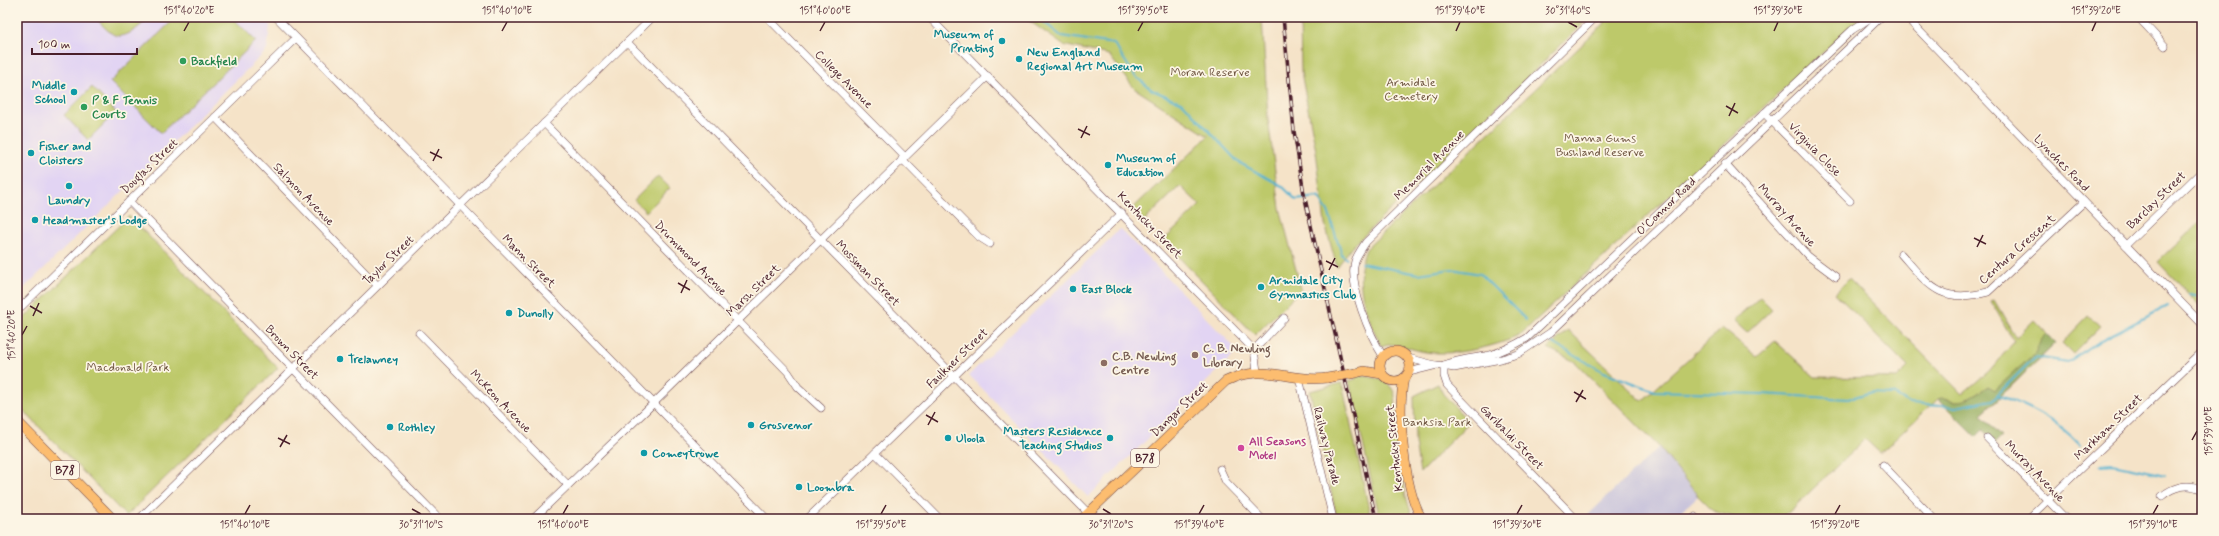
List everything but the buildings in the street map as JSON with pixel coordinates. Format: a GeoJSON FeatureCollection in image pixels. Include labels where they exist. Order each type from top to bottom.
{"type":"FeatureCollection","features":[{"type":"Feature","properties":{"kind":"main road","name":"B78"},"geometry":{"type":"LineString","coordinates":[[1382,358],[1396,351],[1400,352],[1408,358],[1410,367],[1406,375]]}},
{"type":"Feature","properties":{"kind":"main road","name":"Dangar Street"},"geometry":{"type":"LineString","coordinates":[[1360,372],[1382,358]]}},
{"type":"Feature","properties":{"kind":"main road"},"geometry":{"type":"LineString","coordinates":[[1382,358],[1380,370],[1382,374]]}},
{"type":"Feature","properties":{"kind":"main road","name":"Dangar Street"},"geometry":{"type":"LineString","coordinates":[[1088,517],[1222,383],[1236,377],[1257,372],[1299,378],[1327,378],[1360,372],[1382,374]]}},
{"type":"Feature","properties":{"kind":"main road","name":"B78"},"geometry":{"type":"LineString","coordinates":[[1382,374],[1392,381]]}},
{"type":"Feature","properties":{"kind":"main road"},"geometry":{"type":"LineString","coordinates":[[1392,381],[1406,375]]}},
{"type":"Feature","properties":{"kind":"main road","name":"Kentucky Street"},"geometry":{"type":"LineString","coordinates":[[1406,375],[1401,397],[1409,486],[1412,500],[1422,519]]}},
{"type":"Feature","properties":{"kind":"main road","name":"Kentucky Street"},"geometry":{"type":"LineString","coordinates":[[1392,381],[1401,397]]}},
{"type":"Feature","properties":{"kind":"main road","name":"B78"},"geometry":{"type":"LineString","coordinates":[[17,421],[113,519]]}},
{"type":"Feature","properties":{"kind":"street","name":"Mann Street"},"geometry":{"type":"LineString","coordinates":[[276,17],[767,519]]}},
{"type":"Feature","properties":{"kind":"street","name":"Taylor Street"},"geometry":{"type":"LineString","coordinates":[[139,519],[653,17]]}},
{"type":"Feature","properties":{"kind":"street","name":"College Avenue"},"geometry":{"type":"LineString","coordinates":[[766,17],[979,237],[990,244]]}},
{"type":"Feature","properties":{"kind":"street","name":"Kentucky Street"},"geometry":{"type":"LineString","coordinates":[[929,17],[1122,213],[1254,350]]}},
{"type":"Feature","properties":{"kind":"street","name":"Memorial Avenue"},"geometry":{"type":"LineString","coordinates":[[1382,358],[1368,328],[1360,306],[1353,274],[1355,262],[1366,242],[1596,17]]}},
{"type":"Feature","properties":{"kind":"street","name":"O'Connor Road"},"geometry":{"type":"LineString","coordinates":[[1406,375],[1453,361],[1491,354],[1510,348],[1526,338],[1852,30],[1872,17]]}},
{"type":"Feature","properties":{"kind":"street","name":"O'Connor Road"},"geometry":{"type":"LineString","coordinates":[[1408,358],[1454,368],[1501,359],[1518,354],[1551,332],[1725,164],[1881,17]]}},
{"type":"Feature","properties":{"kind":"street","name":"Lynches Road"},"geometry":{"type":"LineString","coordinates":[[1906,17],[2202,324]]}},
{"type":"Feature","properties":{"kind":"street"},"geometry":{"type":"LineString","coordinates":[[2138,17],[2165,46]]}},
{"type":"Feature","properties":{"kind":"street","name":"Douglas Street"},"geometry":{"type":"LineString","coordinates":[[17,311],[296,38]]}},
{"type":"Feature","properties":{"kind":"street","name":"Mossman Street"},"geometry":{"type":"LineString","coordinates":[[627,42],[954,376],[1088,517]]}},
{"type":"Feature","properties":{"kind":"street","name":"Marsh Street"},"geometry":{"type":"LineString","coordinates":[[533,519],[653,404],[737,320],[988,76]]}},
{"type":"Feature","properties":{"kind":"street","name":"Virginia Close"},"geometry":{"type":"LineString","coordinates":[[1764,113],[1850,201]]}},
{"type":"Feature","properties":{"kind":"street","name":"Salmon Avenue"},"geometry":{"type":"LineString","coordinates":[[215,117],[377,285]]}},
{"type":"Feature","properties":{"kind":"street","name":"Drummond Avenue"},"geometry":{"type":"LineString","coordinates":[[544,123],[821,408]]}},
{"type":"Feature","properties":{"kind":"street","name":"Murray Avenue"},"geometry":{"type":"LineString","coordinates":[[1725,164],[1808,256],[1836,277]]}},
{"type":"Feature","properties":{"kind":"street","name":"Barclay Street"},"geometry":{"type":"LineString","coordinates":[[2126,245],[2202,171]]}},
{"type":"Feature","properties":{"kind":"street","name":"Brown Street"},"geometry":{"type":"LineString","coordinates":[[129,201],[440,519]]}},
{"type":"Feature","properties":{"kind":"street","name":"Centura Crescent"},"geometry":{"type":"LineString","coordinates":[[1901,254],[1925,281],[1939,292],[1951,296],[1970,297],[1988,292],[2084,202]]}},
{"type":"Feature","properties":{"kind":"street","name":"Faulkner Street"},"geometry":{"type":"LineString","coordinates":[[808,519],[1122,213]]}},
{"type":"Feature","properties":{"kind":"street"},"geometry":{"type":"LineString","coordinates":[[1257,372],[1254,350],[1284,318]]}},
{"type":"Feature","properties":{"kind":"street","name":"McKeon Avenue"},"geometry":{"type":"LineString","coordinates":[[419,333],[568,485]]}},
{"type":"Feature","properties":{"kind":"street","name":"Markham Street"},"geometry":{"type":"LineString","coordinates":[[2028,519],[2202,352]]}},
{"type":"Feature","properties":{"kind":"street","name":"Garibaldi Street"},"geometry":{"type":"LineString","coordinates":[[1441,365],[1448,385],[1576,519]]}},
{"type":"Feature","properties":{"kind":"street","name":"Railway Parade"},"geometry":{"type":"LineString","coordinates":[[1299,378],[1333,519]]}},
{"type":"Feature","properties":{"kind":"street","name":"Murray Avenue"},"geometry":{"type":"LineString","coordinates":[[1987,438],[2066,519]]}},
{"type":"Feature","properties":{"kind":"street"},"geometry":{"type":"LineString","coordinates":[[875,453],[940,519]]}},
{"type":"Feature","properties":{"kind":"street"},"geometry":{"type":"LineString","coordinates":[[1883,465],[1934,519]]}},
{"type":"Feature","properties":{"kind":"street"},"geometry":{"type":"LineString","coordinates":[[1220,469],[1226,482],[1262,519]]}},
{"type":"Feature","properties":{"kind":"street"},"geometry":{"type":"LineString","coordinates":[[2162,496],[2173,488],[2183,486],[2202,490]]}},
{"type":"Feature","properties":{"kind":"shaded area"},"geometry":{"type":"Polygon","coordinates":[[[17,17],[262,17],[270,25],[267,50],[17,295],[17,17]]]}},
{"type":"Feature","properties":{"kind":"shaded area","name":"C.B. Newling Centre"},"geometry":{"type":"Polygon","coordinates":[[[1120,229],[1238,351],[1088,497],[969,375],[1120,229]]]}},
{"type":"Feature","properties":{"kind":"shaded area"},"geometry":{"type":"Polygon","coordinates":[[[1659,447],[1698,496],[1673,519],[1592,519],[1588,515],[1659,447]]]}},
{"type":"Feature","properties":{"kind":"green space"},"geometry":{"type":"Polygon","coordinates":[[[95,17],[150,17],[132,32],[121,36],[116,36],[95,17]]]}},
{"type":"Feature","properties":{"kind":"green space","name":"Backfield"},"geometry":{"type":"Polygon","coordinates":[[[176,17],[232,17],[256,41],[161,133],[110,82],[176,17]]]}},
{"type":"Feature","properties":{"kind":"green space","name":"Moran Reserve"},"geometry":{"type":"Polygon","coordinates":[[[1024,17],[1262,17],[1268,119],[1280,208],[1301,289],[1255,335],[1163,241],[1200,205],[1180,186],[1144,221],[1132,209],[1208,136],[1134,88],[1109,55],[1063,45],[1024,17]]]}},
{"type":"Feature","properties":{"kind":"green space","name":"Armidale Cemetery"},"geometry":{"type":"Polygon","coordinates":[[[1300,17],[1590,17],[1352,247],[1337,267],[1325,224],[1316,151],[1301,72],[1300,17]]]}},
{"type":"Feature","properties":{"kind":"green space","name":"Manna Gums Bushland Reserve"},"geometry":{"type":"Polygon","coordinates":[[[1600,17],[1861,17],[1519,336],[1488,346],[1466,351],[1445,353],[1434,353],[1388,344],[1381,346],[1366,311],[1363,299],[1360,274],[1366,249],[1605,23],[1600,17]]]}},
{"type":"Feature","properties":{"kind":"green space"},"geometry":{"type":"Polygon","coordinates":[[[92,87],[116,112],[88,140],[64,115],[92,87]]]}},
{"type":"Feature","properties":{"kind":"green space"},"geometry":{"type":"Polygon","coordinates":[[[658,176],[670,188],[646,212],[634,200],[658,176]]]}},
{"type":"Feature","properties":{"kind":"green space","name":"Macdonald Park"},"geometry":{"type":"Polygon","coordinates":[[[129,216],[278,368],[126,516],[17,404],[17,325],[129,216]]]}},
{"type":"Feature","properties":{"kind":"green space"},"geometry":{"type":"Polygon","coordinates":[[[2202,220],[2202,308],[2158,262],[2202,220]]]}},
{"type":"Feature","properties":{"kind":"green space"},"geometry":{"type":"Polygon","coordinates":[[[1849,279],[1962,394],[1989,371],[2014,342],[1991,301],[1994,300],[2016,338],[2034,320],[2056,343],[1981,415],[2002,436],[1995,443],[1983,430],[1976,437],[1938,399],[1880,453],[1865,439],[1789,512],[1777,519],[1739,519],[1713,511],[1698,496],[1659,447],[1575,362],[1548,348],[1568,330],[1642,401],[1722,328],[1757,357],[1775,341],[1815,377],[1897,378],[1908,367],[1835,293],[1849,279]]]}},
{"type":"Feature","properties":{"kind":"green space"},"geometry":{"type":"Polygon","coordinates":[[[1760,297],[1772,309],[1747,333],[1734,321],[1760,297]]]}},
{"type":"Feature","properties":{"kind":"green space"},"geometry":{"type":"Polygon","coordinates":[[[2088,316],[2100,327],[2073,354],[2062,343],[2088,316]]]}},
{"type":"Feature","properties":{"kind":"green space"},"geometry":{"type":"Polygon","coordinates":[[[2047,334],[2056,343],[1981,415],[2002,436],[1995,443],[1983,430],[1976,437],[1938,399],[1943,398],[1961,401],[1973,396],[1988,386],[1995,390],[2035,353],[2041,340],[2047,334]]]}},
{"type":"Feature","properties":{"kind":"green space"},"geometry":{"type":"Polygon","coordinates":[[[1362,376],[1384,381],[1393,390],[1396,403],[1395,412],[1402,480],[1414,519],[1380,519],[1349,381],[1356,379],[1355,377],[1362,376]]]}},
{"type":"Feature","properties":{"kind":"green space"},"geometry":{"type":"Polygon","coordinates":[[[1342,383],[1371,519],[1337,519],[1310,391],[1342,383]]]}},
{"type":"Feature","properties":{"kind":"green space","name":"Banksia Park"},"geometry":{"type":"Polygon","coordinates":[[[1438,384],[1443,394],[1469,422],[1420,473],[1415,443],[1414,396],[1438,384]]]}},
{"type":"Feature","properties":{"kind":"waterway"},"geometry":{"type":"LineString","coordinates":[[1038,17],[1061,36],[1114,44],[1135,76],[1152,90],[1183,103],[1238,162],[1282,186],[1296,200],[1318,197],[1328,211],[1342,255],[1347,259]]}},
{"type":"Feature","properties":{"kind":"waterway"},"geometry":{"type":"LineString","coordinates":[[1361,263],[1418,274],[1452,269],[1480,274],[1526,320]]}},
{"type":"Feature","properties":{"kind":"waterway"},"geometry":{"type":"LineString","coordinates":[[2189,294],[2202,296]]}},
{"type":"Feature","properties":{"kind":"waterway"},"geometry":{"type":"LineString","coordinates":[[1551,342],[1604,372],[1655,391],[1762,394],[1848,399],[1868,393],[1893,394],[1910,404],[1956,407],[1992,400],[2035,357],[2068,362],[2101,340],[2168,306]]}},
{"type":"Feature","properties":{"kind":"waterway"},"geometry":{"type":"LineString","coordinates":[[1997,395],[2042,414],[2071,436],[2080,445]]}},
{"type":"Feature","properties":{"kind":"waterway"},"geometry":{"type":"LineString","coordinates":[[2101,465],[2113,464],[2165,475]]}},
{"type":"Feature","properties":{"kind":"railway"},"geometry":{"type":"LineString","coordinates":[[1283,17],[1294,131],[1304,194],[1376,519]]}},
{"type":"Feature","properties":{"kind":"place","name":"Museum of Printing"},"geometry":{"type":"Point","coordinates":[1002,41]}},
{"type":"Feature","properties":{"kind":"place","name":"New England Regional Art Museum"},"geometry":{"type":"Point","coordinates":[1019,59]}},
{"type":"Feature","properties":{"kind":"place","name":"Backfield"},"geometry":{"type":"Point","coordinates":[183,61]}},
{"type":"Feature","properties":{"kind":"place","name":"Middle School"},"geometry":{"type":"Point","coordinates":[74,92]}},
{"type":"Feature","properties":{"kind":"place","name":"P & F Tennis Courts"},"geometry":{"type":"Point","coordinates":[84,107]}},
{"type":"Feature","properties":{"kind":"place","name":"Fisher and Cloisters"},"geometry":{"type":"Point","coordinates":[31,153]}},
{"type":"Feature","properties":{"kind":"place","name":"Museum of Education"},"geometry":{"type":"Point","coordinates":[1108,165]}},
{"type":"Feature","properties":{"kind":"place","name":"Laundry"},"geometry":{"type":"Point","coordinates":[69,186]}},
{"type":"Feature","properties":{"kind":"place","name":"Headmaster's Lodge"},"geometry":{"type":"Point","coordinates":[35,220]}},
{"type":"Feature","properties":{"kind":"place","name":"Armidale City Gymnastics Club"},"geometry":{"type":"Point","coordinates":[1261,287]}},
{"type":"Feature","properties":{"kind":"place","name":"East Block"},"geometry":{"type":"Point","coordinates":[1073,289]}},
{"type":"Feature","properties":{"kind":"place","name":"Dunolly"},"geometry":{"type":"Point","coordinates":[509,313]}},
{"type":"Feature","properties":{"kind":"place","name":"C. B. Newling Library"},"geometry":{"type":"Point","coordinates":[1195,355]}},
{"type":"Feature","properties":{"kind":"place","name":"Trelawney"},"geometry":{"type":"Point","coordinates":[340,359]}},
{"type":"Feature","properties":{"kind":"place","name":"C.B. Newling Centre"},"geometry":{"type":"Point","coordinates":[1104,363]}},
{"type":"Feature","properties":{"kind":"place","name":"Grosvenor"},"geometry":{"type":"Point","coordinates":[751,425]}},
{"type":"Feature","properties":{"kind":"place","name":"Rothley"},"geometry":{"type":"Point","coordinates":[390,427]}},
{"type":"Feature","properties":{"kind":"place","name":"Uloola"},"geometry":{"type":"Point","coordinates":[948,438]}},
{"type":"Feature","properties":{"kind":"place","name":"Masters Residence Teaching Studios"},"geometry":{"type":"Point","coordinates":[1110,438]}},
{"type":"Feature","properties":{"kind":"place","name":"All Seasons Motel"},"geometry":{"type":"Point","coordinates":[1241,448]}},
{"type":"Feature","properties":{"kind":"place","name":"Comeytrowe"},"geometry":{"type":"Point","coordinates":[644,453]}},
{"type":"Feature","properties":{"kind":"place","name":"Loombra"},"geometry":{"type":"Point","coordinates":[799,487]}}]}
